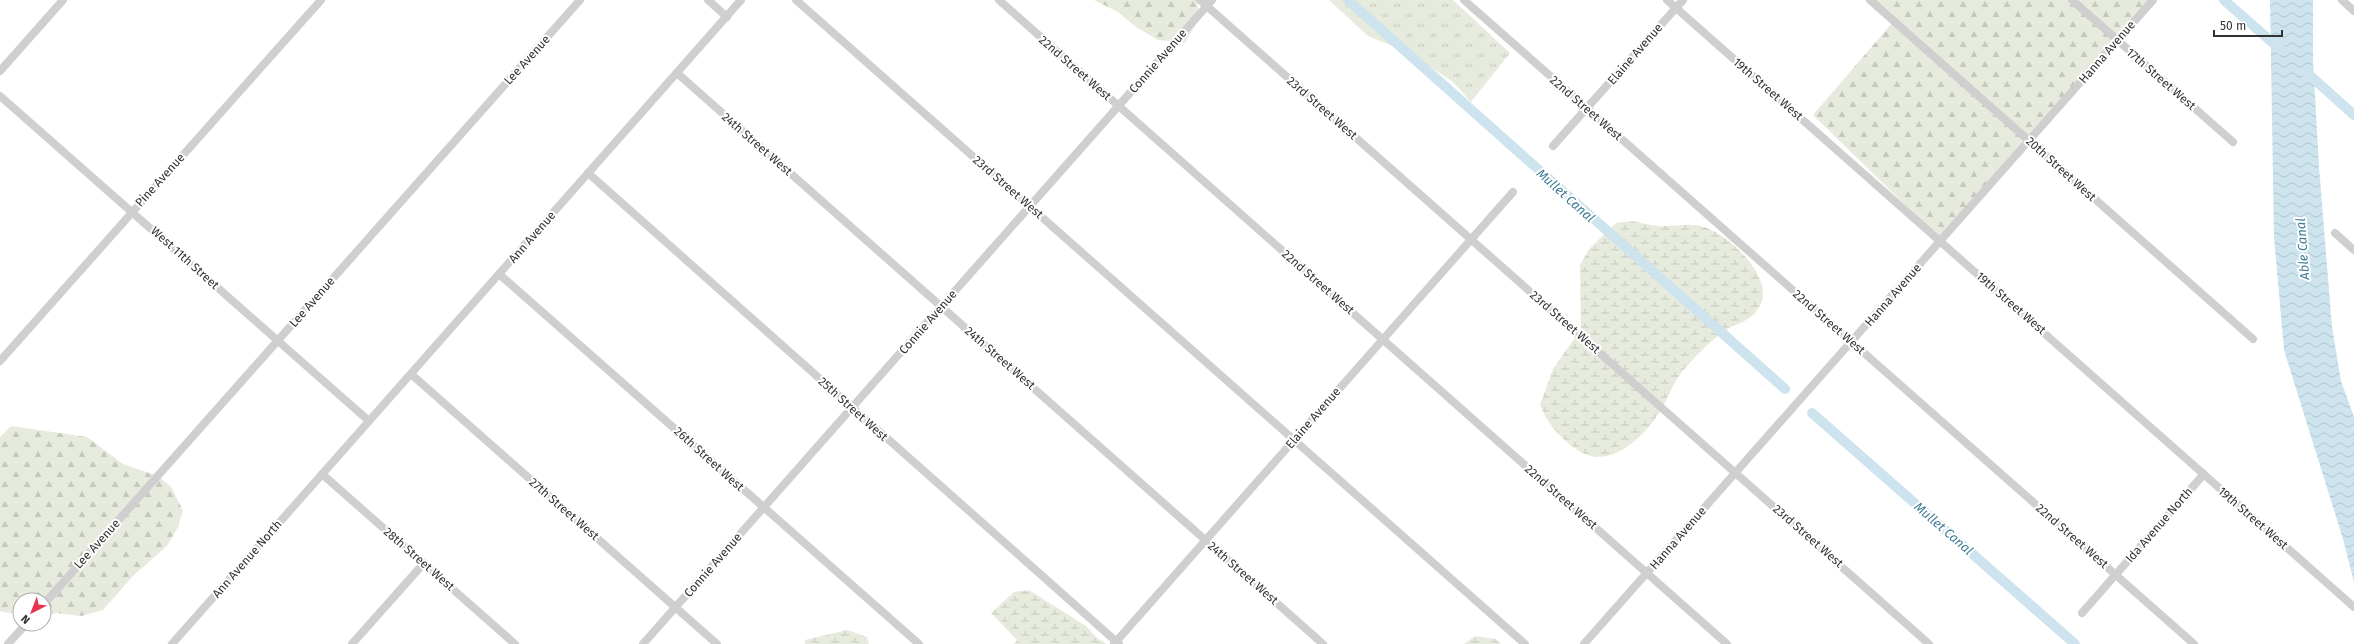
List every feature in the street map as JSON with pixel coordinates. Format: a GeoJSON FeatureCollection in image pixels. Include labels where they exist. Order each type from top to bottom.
{"type":"FeatureCollection","features":[{"type":"Feature","properties":{"kind":"street"},"geometry":{"type":"LineString","coordinates":[[0,71],[63,0]]}},
{"type":"Feature","properties":{"kind":"street","name":"Pine Avenue"},"geometry":{"type":"LineString","coordinates":[[0,361],[321,0]]}},
{"type":"Feature","properties":{"kind":"street","name":"Lee Avenue"},"geometry":{"type":"LineString","coordinates":[[52,595],[231,391],[279,342],[580,0]]}},
{"type":"Feature","properties":{"kind":"street"},"geometry":{"type":"LineString","coordinates":[[708,0],[727,17]]}},
{"type":"Feature","properties":{"kind":"street","name":"Ann Avenue"},"geometry":{"type":"LineString","coordinates":[[322,474],[741,0]]}},
{"type":"Feature","properties":{"kind":"street","name":"23rd Street West"},"geometry":{"type":"LineString","coordinates":[[796,0],[1525,644]]}},
{"type":"Feature","properties":{"kind":"street","name":"22nd Street West"},"geometry":{"type":"LineString","coordinates":[[999,0],[1727,644]]}},
{"type":"Feature","properties":{"kind":"street","name":"23rd Street West"},"geometry":{"type":"LineString","coordinates":[[1200,0],[1209,3],[1471,239],[1929,644]]}},
{"type":"Feature","properties":{"kind":"street","name":"22nd Street West"},"geometry":{"type":"LineString","coordinates":[[1464,0],[2194,644]]}},
{"type":"Feature","properties":{"kind":"street","name":"19th Street West"},"geometry":{"type":"LineString","coordinates":[[1668,0],[2354,606]]}},
{"type":"Feature","properties":{"kind":"street","name":"Elaine Avenue"},"geometry":{"type":"LineString","coordinates":[[1553,146],[1683,0]]}},
{"type":"Feature","properties":{"kind":"street","name":"20th Street West"},"geometry":{"type":"LineString","coordinates":[[1870,0],[2253,339]]}},
{"type":"Feature","properties":{"kind":"street","name":"17th Street West"},"geometry":{"type":"LineString","coordinates":[[2072,0],[2233,142]]}},
{"type":"Feature","properties":{"kind":"street","name":"Hanna Avenue"},"geometry":{"type":"LineString","coordinates":[[1584,644],[2153,0]]}},
{"type":"Feature","properties":{"kind":"street"},"geometry":{"type":"LineString","coordinates":[[2342,0],[2354,11]]}},
{"type":"Feature","properties":{"kind":"street","name":"Connie Avenue"},"geometry":{"type":"LineString","coordinates":[[643,644],[1209,3]]}},
{"type":"Feature","properties":{"kind":"street","name":"24th Street West"},"geometry":{"type":"LineString","coordinates":[[677,72],[1324,644]]}},
{"type":"Feature","properties":{"kind":"street","name":"West 11th Street"},"geometry":{"type":"LineString","coordinates":[[0,96],[369,421]]}},
{"type":"Feature","properties":{"kind":"street","name":"25th Street West"},"geometry":{"type":"LineString","coordinates":[[588,173],[1116,643]]}},
{"type":"Feature","properties":{"kind":"street","name":"Elaine Avenue"},"geometry":{"type":"LineString","coordinates":[[1116,643],[1382,339],[1513,192]]}},
{"type":"Feature","properties":{"kind":"street"},"geometry":{"type":"LineString","coordinates":[[2335,233],[2354,250]]}},
{"type":"Feature","properties":{"kind":"street","name":"26th Street West"},"geometry":{"type":"LineString","coordinates":[[499,274],[919,644]]}},
{"type":"Feature","properties":{"kind":"street","name":"27th Street West"},"geometry":{"type":"LineString","coordinates":[[411,374],[717,644]]}},
{"type":"Feature","properties":{"kind":"street","name":"28th Street West"},"geometry":{"type":"LineString","coordinates":[[322,474],[515,644]]}},
{"type":"Feature","properties":{"kind":"street","name":"Ann Avenue North"},"geometry":{"type":"LineString","coordinates":[[172,644],[322,474]]}},
{"type":"Feature","properties":{"kind":"street","name":"Ida Avenue North"},"geometry":{"type":"LineString","coordinates":[[2082,613],[2204,474]]}},
{"type":"Feature","properties":{"kind":"street"},"geometry":{"type":"LineString","coordinates":[[352,644],[424,563]]}},
{"type":"Feature","properties":{"kind":"street"},"geometry":{"type":"LineString","coordinates":[[8,644],[19,632]]}},
{"type":"Feature","properties":{"kind":"green space"},"geometry":{"type":"Polygon","coordinates":[[[1094,0],[1197,0],[1199,18],[1185,43],[1158,40],[1136,27],[1118,12],[1094,0]]]}},
{"type":"Feature","properties":{"kind":"green space"},"geometry":{"type":"Polygon","coordinates":[[[1329,0],[1453,0],[1510,53],[1471,102],[1453,82],[1410,53],[1368,36],[1329,0]]]}},
{"type":"Feature","properties":{"kind":"green space"},"geometry":{"type":"Polygon","coordinates":[[[1869,0],[2150,0],[1939,238],[1813,115],[1893,22],[1869,0]]]}},
{"type":"Feature","properties":{"kind":"green space"},"geometry":{"type":"Polygon","coordinates":[[[1632,221],[1657,226],[1696,225],[1702,226],[1717,233],[1740,251],[1750,263],[1758,276],[1762,288],[1762,301],[1755,313],[1750,318],[1720,334],[1697,355],[1676,380],[1659,413],[1652,423],[1634,442],[1612,455],[1600,457],[1588,455],[1576,449],[1564,440],[1550,424],[1540,405],[1553,369],[1581,329],[1580,265],[1589,249],[1616,223],[1632,221]]]}},
{"type":"Feature","properties":{"kind":"green space"},"geometry":{"type":"Polygon","coordinates":[[[11,426],[87,437],[123,464],[158,476],[172,488],[183,511],[178,527],[167,546],[133,576],[103,610],[81,616],[57,613],[52,615],[52,592],[12,592],[12,613],[0,611],[0,437],[11,426]]]}},
{"type":"Feature","properties":{"kind":"green space"},"geometry":{"type":"Polygon","coordinates":[[[1029,590],[1086,626],[1097,638],[1107,644],[1014,644],[1017,640],[991,613],[1014,592],[1029,590]]]}},
{"type":"Feature","properties":{"kind":"green space"},"geometry":{"type":"Polygon","coordinates":[[[847,630],[867,637],[869,644],[805,644],[805,640],[847,630]]]}},
{"type":"Feature","properties":{"kind":"green space"},"geometry":{"type":"Polygon","coordinates":[[[1475,636],[1496,639],[1501,644],[1464,644],[1475,636]]]}},
{"type":"Feature","properties":{"kind":"water","name":"Able Canal"},"geometry":{"type":"Polygon","coordinates":[[[2270,0],[2313,0],[2313,59],[2319,167],[2332,327],[2341,381],[2354,417],[2354,582],[2343,539],[2284,350],[2274,237],[2270,0]]]}},
{"type":"Feature","properties":{"kind":"waterway","name":"Mullet Canal"},"geometry":{"type":"LineString","coordinates":[[1348,0],[1785,389]]}},
{"type":"Feature","properties":{"kind":"waterway"},"geometry":{"type":"LineString","coordinates":[[2224,0],[2281,50]]}},
{"type":"Feature","properties":{"kind":"waterway"},"geometry":{"type":"LineString","coordinates":[[2305,71],[2354,115]]}},
{"type":"Feature","properties":{"kind":"waterway","name":"Mullet Canal"},"geometry":{"type":"LineString","coordinates":[[1812,413],[2075,644]]}}]}
